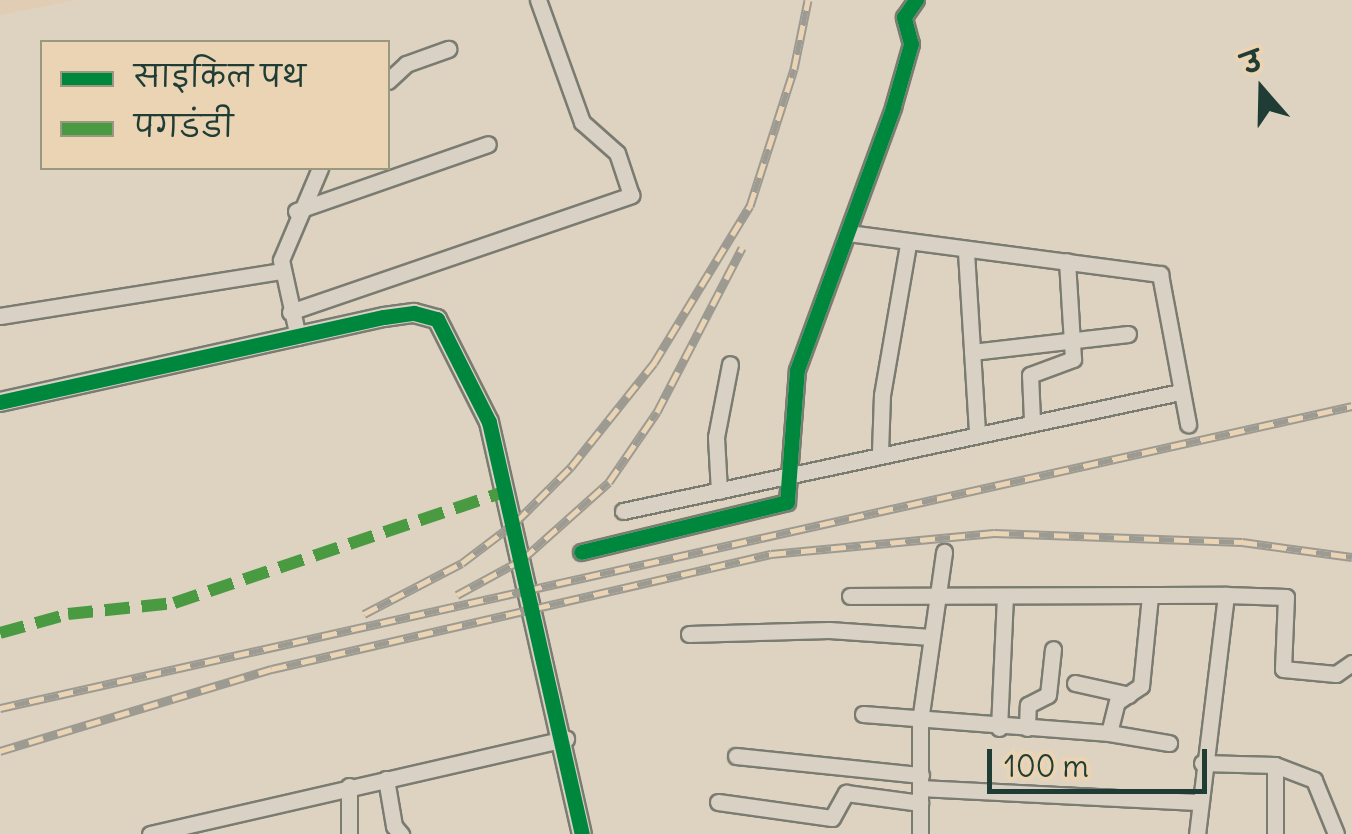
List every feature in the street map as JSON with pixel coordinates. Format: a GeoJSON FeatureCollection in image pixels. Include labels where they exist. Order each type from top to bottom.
{"type":"FeatureCollection","features":[{"type":"Feature","properties":{"kind":"street"},"geometry":{"type":"LineString","coordinates":[[290,312],[629,198],[617,153],[582,122],[538,0]]}},
{"type":"Feature","properties":{"kind":"street"},"geometry":{"type":"LineString","coordinates":[[581,552],[781,507],[791,473],[796,370],[848,233],[911,44],[909,9]]}},
{"type":"Feature","properties":{"kind":"street"},"geometry":{"type":"LineString","coordinates":[[390,79],[406,64],[448,49]]}},
{"type":"Feature","properties":{"kind":"street"},"geometry":{"type":"LineString","coordinates":[[296,211],[488,144]]}},
{"type":"Feature","properties":{"kind":"street"},"geometry":{"type":"LineString","coordinates":[[298,337],[280,271],[296,211],[319,170]]}},
{"type":"Feature","properties":{"kind":"street"},"geometry":{"type":"LineString","coordinates":[[848,233],[966,252],[1160,274],[1188,424]]}},
{"type":"Feature","properties":{"kind":"street"},"geometry":{"type":"LineString","coordinates":[[880,452],[882,395],[908,244]]}},
{"type":"Feature","properties":{"kind":"street"},"geometry":{"type":"LineString","coordinates":[[966,252],[976,431]]}},
{"type":"Feature","properties":{"kind":"street"},"geometry":{"type":"LineString","coordinates":[[1032,420],[1030,375],[1072,362],[1067,261]]}},
{"type":"Feature","properties":{"kind":"street"},"geometry":{"type":"LineString","coordinates":[[0,316],[280,271]]}},
{"type":"Feature","properties":{"kind":"street"},"geometry":{"type":"LineString","coordinates":[[0,402],[414,313],[437,319],[449,336],[489,422],[566,739],[582,834]]}},
{"type":"Feature","properties":{"kind":"street"},"geometry":{"type":"LineString","coordinates":[[972,352],[1071,344],[1128,334]]}},
{"type":"Feature","properties":{"kind":"street"},"geometry":{"type":"LineString","coordinates":[[719,490],[716,437],[730,364]]}},
{"type":"Feature","properties":{"kind":"street"},"geometry":{"type":"LineString","coordinates":[[623,512],[976,431],[1180,392]]}},
{"type":"Feature","properties":{"kind":"street"},"geometry":{"type":"LineString","coordinates":[[920,834],[920,722],[944,552]]}},
{"type":"Feature","properties":{"kind":"street"},"geometry":{"type":"LineString","coordinates":[[1196,834],[1226,595]]}},
{"type":"Feature","properties":{"kind":"street"},"geometry":{"type":"LineString","coordinates":[[850,596],[1286,597],[1283,669],[1336,674],[1352,662]]}},
{"type":"Feature","properties":{"kind":"street"},"geometry":{"type":"LineString","coordinates":[[998,728],[1005,596]]}},
{"type":"Feature","properties":{"kind":"street"},"geometry":{"type":"LineString","coordinates":[[1110,733],[1117,702],[1141,686],[1150,596]]}},
{"type":"Feature","properties":{"kind":"street"},"geometry":{"type":"LineString","coordinates":[[689,634],[828,630],[931,637]]}},
{"type":"Feature","properties":{"kind":"street"},"geometry":{"type":"LineString","coordinates":[[1027,728],[1028,705],[1048,695],[1053,649]]}},
{"type":"Feature","properties":{"kind":"street"},"geometry":{"type":"LineString","coordinates":[[1075,683],[1129,696]]}},
{"type":"Feature","properties":{"kind":"street"},"geometry":{"type":"LineString","coordinates":[[862,714],[998,728],[1110,733],[1169,743]]}},
{"type":"Feature","properties":{"kind":"street"},"geometry":{"type":"LineString","coordinates":[[150,834],[190,828],[349,786],[566,739]]}},
{"type":"Feature","properties":{"kind":"street"},"geometry":{"type":"LineString","coordinates":[[736,756],[920,789]]}},
{"type":"Feature","properties":{"kind":"street"},"geometry":{"type":"LineString","coordinates":[[1202,763],[1275,765],[1314,780],[1336,834]]}},
{"type":"Feature","properties":{"kind":"street"},"geometry":{"type":"LineString","coordinates":[[1275,765],[1275,834]]}},
{"type":"Feature","properties":{"kind":"street"},"geometry":{"type":"LineString","coordinates":[[386,779],[394,826],[401,834]]}},
{"type":"Feature","properties":{"kind":"street"},"geometry":{"type":"LineString","coordinates":[[349,786],[349,834]]}},
{"type":"Feature","properties":{"kind":"street"},"geometry":{"type":"LineString","coordinates":[[718,802],[832,818],[842,794],[920,789],[1197,802]]}},
{"type":"Feature","properties":{"kind":"shaded area"},"geometry":{"type":"Polygon","coordinates":[[[0,0],[76,0],[0,15],[0,0]]]}},
{"type":"Feature","properties":{"kind":"railway"},"geometry":{"type":"LineString","coordinates":[[364,614],[462,563],[516,522],[571,467],[654,363],[750,206],[794,69],[808,0]]}},
{"type":"Feature","properties":{"kind":"railway"},"geometry":{"type":"LineString","coordinates":[[457,595],[523,559],[609,482],[657,412],[742,248]]}},
{"type":"Feature","properties":{"kind":"railway"},"geometry":{"type":"LineString","coordinates":[[0,708],[1352,406]]}},
{"type":"Feature","properties":{"kind":"railway"},"geometry":{"type":"LineString","coordinates":[[0,751],[272,669],[771,554],[994,533],[1242,542],[1352,557]]}},
{"type":"Feature","properties":{"kind":"marked path"},"geometry":{"type":"LineString","coordinates":[[0,633],[68,614],[174,603],[507,491]]}},
{"type":"Feature","properties":{"kind":"cycle path"},"geometry":{"type":"LineString","coordinates":[[581,552],[787,502],[797,370],[893,107],[911,44],[904,17],[916,0]]}},
{"type":"Feature","properties":{"kind":"cycle path"},"geometry":{"type":"LineString","coordinates":[[0,402],[384,317],[414,313],[437,319],[489,422],[582,834]]}}]}
